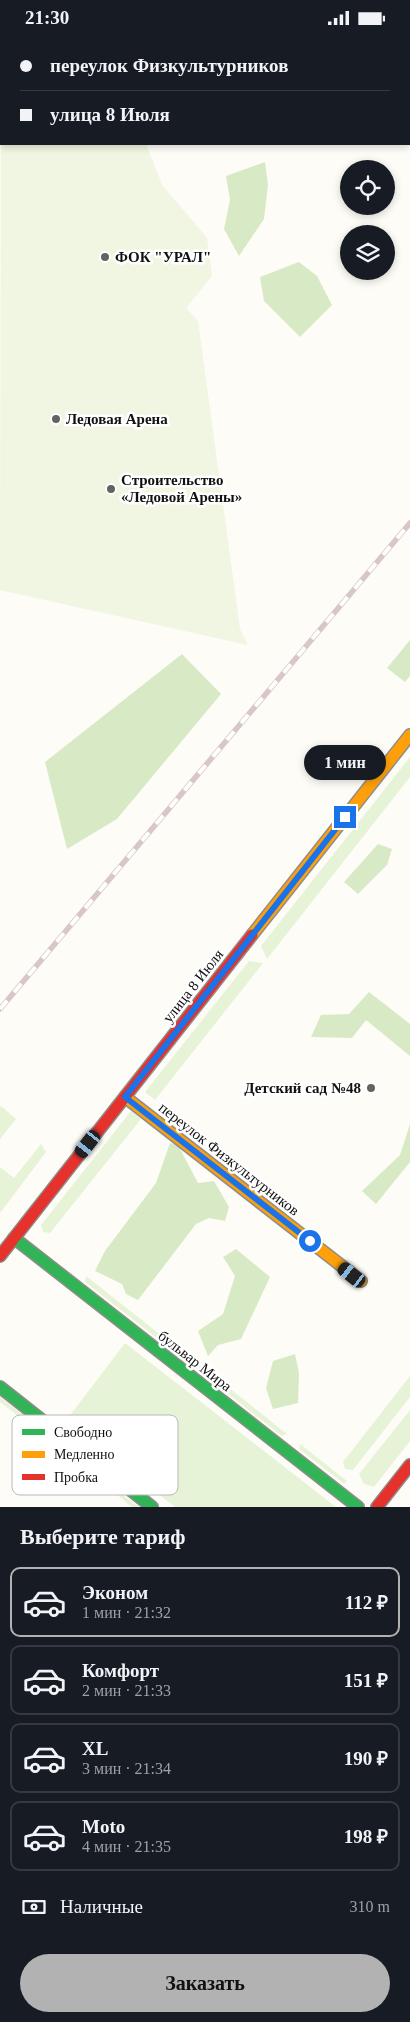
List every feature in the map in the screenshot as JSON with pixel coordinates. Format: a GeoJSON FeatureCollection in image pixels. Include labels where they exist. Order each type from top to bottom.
{"type":"FeatureCollection","features":[{"type":"Feature","properties":{"kind":"street","name":"улица 8 Июля"},"geometry":{"type":"LineString","coordinates":[[0,1256],[410,735]]}},
{"type":"Feature","properties":{"kind":"street","name":"переулок Физкультурников"},"geometry":{"type":"LineString","coordinates":[[125,1097],[361,1281]]}},
{"type":"Feature","properties":{"kind":"street","name":"бульвар Мира"},"geometry":{"type":"LineString","coordinates":[[14,1238],[358,1507]]}},
{"type":"Feature","properties":{"kind":"street"},"geometry":{"type":"LineString","coordinates":[[0,1387],[35,1415]]}},
{"type":"Feature","properties":{"kind":"street"},"geometry":{"type":"LineString","coordinates":[[377,1507],[410,1465]]}},
{"type":"Feature","properties":{"kind":"street"},"geometry":{"type":"LineString","coordinates":[[137,1495],[152,1507]]}},
{"type":"Feature","properties":{"kind":"green space","name":"Строительство «Ледовой Арены»"},"geometry":{"type":"Polygon","coordinates":[[[1,145],[146,145],[162,185],[207,238],[212,276],[186,308],[198,321],[240,629],[248,645],[0,590],[1,145]]]}},
{"type":"Feature","properties":{"kind":"green space"},"geometry":{"type":"Polygon","coordinates":[[[265,162],[268,185],[264,219],[239,256],[224,229],[230,200],[226,176],[265,162]]]}},
{"type":"Feature","properties":{"kind":"green space"},"geometry":{"type":"Polygon","coordinates":[[[299,262],[317,276],[332,305],[300,337],[264,301],[260,277],[299,262]]]}},
{"type":"Feature","properties":{"kind":"green space"},"geometry":{"type":"Polygon","coordinates":[[[410,640],[410,676],[405,682],[387,668],[410,640]]]}},
{"type":"Feature","properties":{"kind":"green space"},"geometry":{"type":"Polygon","coordinates":[[[182,654],[221,694],[117,819],[67,849],[45,762],[182,654]]]}},
{"type":"Feature","properties":{"kind":"green space"},"geometry":{"type":"Polygon","coordinates":[[[410,757],[410,777],[267,959],[261,946],[410,757]]]}},
{"type":"Feature","properties":{"kind":"green space"},"geometry":{"type":"Polygon","coordinates":[[[378,844],[392,849],[387,865],[358,894],[344,882],[378,844]]]}},
{"type":"Feature","properties":{"kind":"green space"},"geometry":{"type":"Polygon","coordinates":[[[249,961],[263,963],[155,1100],[145,1092],[249,961]]]}},
{"type":"Feature","properties":{"kind":"green space"},"geometry":{"type":"Polygon","coordinates":[[[369,992],[410,1024],[410,1056],[366,1020],[352,1038],[311,1037],[321,1015],[349,1014],[369,992]]]}},
{"type":"Feature","properties":{"kind":"green space"},"geometry":{"type":"Polygon","coordinates":[[[0,1107],[16,1119],[0,1139],[0,1107]]]}},
{"type":"Feature","properties":{"kind":"green space"},"geometry":{"type":"Polygon","coordinates":[[[131,1111],[141,1119],[50,1233],[43,1232],[41,1225],[131,1111]]]}},
{"type":"Feature","properties":{"kind":"green space"},"geometry":{"type":"Polygon","coordinates":[[[410,1124],[410,1162],[376,1204],[362,1191],[400,1155],[410,1124]]]}},
{"type":"Feature","properties":{"kind":"green space"},"geometry":{"type":"Polygon","coordinates":[[[170,1143],[178,1145],[198,1183],[214,1181],[229,1207],[225,1221],[209,1218],[196,1224],[138,1300],[126,1294],[122,1284],[95,1271],[105,1251],[156,1183],[170,1143]]]}},
{"type":"Feature","properties":{"kind":"green space"},"geometry":{"type":"Polygon","coordinates":[[[41,1144],[46,1152],[0,1213],[0,1167],[14,1178],[41,1144]]]}},
{"type":"Feature","properties":{"kind":"green space"},"geometry":{"type":"Polygon","coordinates":[[[236,1249],[270,1277],[241,1339],[218,1345],[208,1356],[198,1331],[223,1314],[235,1276],[223,1257],[236,1249]]]}},
{"type":"Feature","properties":{"kind":"green space"},"geometry":{"type":"Polygon","coordinates":[[[86,1276],[204,1369],[199,1371],[85,1282],[86,1276]]]}},
{"type":"Feature","properties":{"kind":"green space"},"geometry":{"type":"Polygon","coordinates":[[[125,1343],[336,1507],[175,1507],[159,1495],[178,1495],[178,1415],[70,1415],[125,1343]]]}},
{"type":"Feature","properties":{"kind":"green space"},"geometry":{"type":"Polygon","coordinates":[[[295,1354],[299,1373],[298,1403],[273,1409],[266,1388],[273,1361],[295,1354]]]}},
{"type":"Feature","properties":{"kind":"green space"},"geometry":{"type":"Polygon","coordinates":[[[214,1376],[287,1434],[282,1436],[213,1382],[214,1376]]]}},
{"type":"Feature","properties":{"kind":"green space"},"geometry":{"type":"Polygon","coordinates":[[[410,1376],[410,1397],[353,1470],[345,1469],[343,1462],[410,1376]]]}},
{"type":"Feature","properties":{"kind":"green space"},"geometry":{"type":"Polygon","coordinates":[[[0,1397],[23,1415],[17,1415],[0,1402],[0,1397]]]}},
{"type":"Feature","properties":{"kind":"green space"},"geometry":{"type":"Polygon","coordinates":[[[410,1410],[410,1441],[374,1487],[364,1484],[359,1474],[410,1410]]]}},
{"type":"Feature","properties":{"kind":"green space"},"geometry":{"type":"Polygon","coordinates":[[[300,1444],[347,1481],[344,1484],[299,1449],[300,1444]]]}},
{"type":"Feature","properties":{"kind":"green space"},"geometry":{"type":"Polygon","coordinates":[[[117,1495],[123,1495],[139,1507],[132,1507],[117,1495]]]}},
{"type":"Feature","properties":{"kind":"railway"},"geometry":{"type":"LineString","coordinates":[[0,1009],[410,523]]}},
{"type":"Feature","properties":{"kind":"traffic: fast"},"geometry":{"type":"LineString","coordinates":[[14,1238],[358,1507]]}},
{"type":"Feature","properties":{"kind":"traffic: fast"},"geometry":{"type":"LineString","coordinates":[[0,1387],[35,1415]]}},
{"type":"Feature","properties":{"kind":"traffic: fast"},"geometry":{"type":"LineString","coordinates":[[137,1495],[152,1507]]}},
{"type":"Feature","properties":{"kind":"traffic: slow"},"geometry":{"type":"LineString","coordinates":[[252,935],[410,735]]}},
{"type":"Feature","properties":{"kind":"traffic: slow"},"geometry":{"type":"LineString","coordinates":[[125,1097],[361,1281]]}},
{"type":"Feature","properties":{"kind":"traffic: jam"},"geometry":{"type":"LineString","coordinates":[[0,1256],[252,935]]}},
{"type":"Feature","properties":{"kind":"traffic: jam"},"geometry":{"type":"LineString","coordinates":[[377,1507],[410,1465]]}},
{"type":"Feature","properties":{"kind":"place","name":"ФОК \"УРАЛ\""},"geometry":{"type":"Point","coordinates":[105,257]}},
{"type":"Feature","properties":{"kind":"place","name":"Ледовая Арена"},"geometry":{"type":"Point","coordinates":[56,419]}},
{"type":"Feature","properties":{"kind":"place","name":"Строительство «Ледовой Арены»"},"geometry":{"type":"Point","coordinates":[111,489]}},
{"type":"Feature","properties":{"kind":"place","name":"Детский сад №48"},"geometry":{"type":"Point","coordinates":[371,1088]}},
{"type":"Feature","properties":{"kind":"route"},"geometry":{"type":"LineString","coordinates":[[310,1241],[125,1097],[345,817]]}}]}
